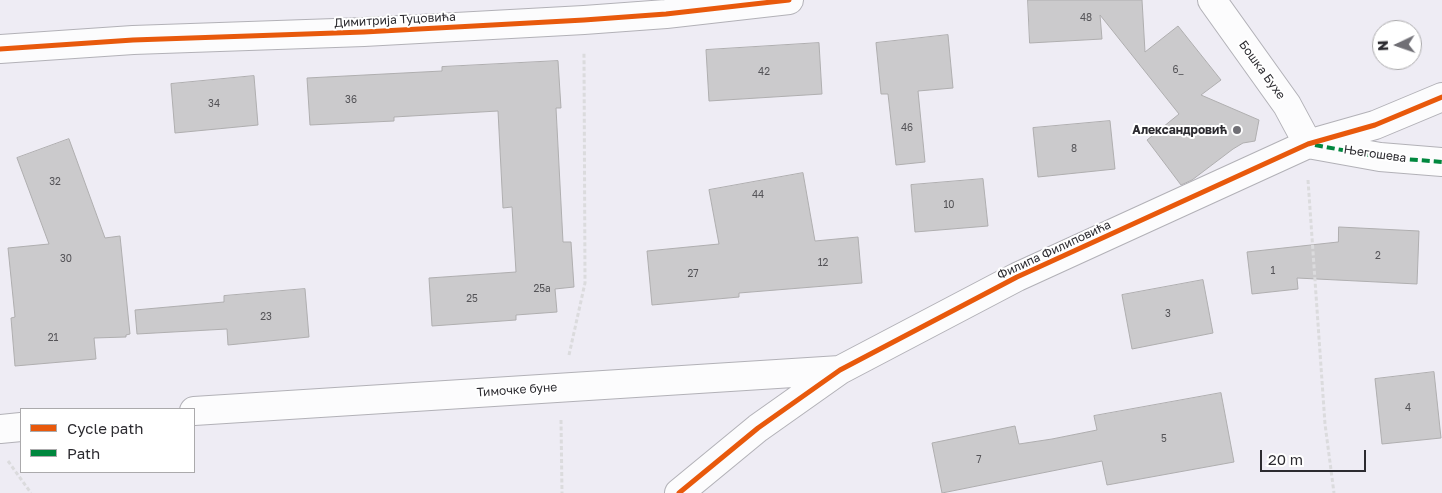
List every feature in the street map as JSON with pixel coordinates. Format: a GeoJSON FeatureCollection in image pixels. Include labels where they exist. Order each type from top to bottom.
{"type":"FeatureCollection","features":[{"type":"Feature","properties":{"kind":"street","name":"Димитрија Туцовића"},"geometry":{"type":"LineString","coordinates":[[0,50],[133,40],[364,32],[584,20],[666,14],[789,0]]}},
{"type":"Feature","properties":{"kind":"street","name":"Бошка Бухе"},"geometry":{"type":"LineString","coordinates":[[1212,0],[1287,105],[1308,144]]}},
{"type":"Feature","properties":{"kind":"street","name":"Филипа Филиповића"},"geometry":{"type":"LineString","coordinates":[[679,493],[758,428],[840,370],[1017,277],[1308,144],[1375,126],[1442,97]]}},
{"type":"Feature","properties":{"kind":"street","name":"Његошева"},"geometry":{"type":"LineString","coordinates":[[1308,144],[1380,156],[1442,162]]}},
{"type":"Feature","properties":{"kind":"street","name":"Тимочке буне"},"geometry":{"type":"LineString","coordinates":[[195,411],[840,370]]}},
{"type":"Feature","properties":{"kind":"street"},"geometry":{"type":"LineString","coordinates":[[0,429],[20,427]]}},
{"type":"Feature","properties":{"kind":"path"},"geometry":{"type":"LineString","coordinates":[[562,493],[561,387],[585,283],[584,20]]}},
{"type":"Feature","properties":{"kind":"path"},"geometry":{"type":"LineString","coordinates":[[1308,144],[1308,195],[1325,424],[1334,493]]}},
{"type":"Feature","properties":{"kind":"path"},"geometry":{"type":"LineString","coordinates":[[5,457],[32,493]]}},
{"type":"Feature","properties":{"kind":"building"},"geometry":{"type":"Polygon","coordinates":[[[1028,0],[1142,0],[1145,52],[1178,26],[1221,80],[1201,95],[1259,120],[1255,141],[1243,143],[1192,180],[1181,185],[1147,140],[1179,114],[1100,15],[1102,39],[1030,43],[1028,0]]]}},
{"type":"Feature","properties":{"kind":"building"},"geometry":{"type":"Polygon","coordinates":[[[948,35],[953,88],[918,91],[925,162],[896,165],[888,94],[881,94],[876,43],[948,35]]]}},
{"type":"Feature","properties":{"kind":"building"},"geometry":{"type":"Polygon","coordinates":[[[819,43],[822,94],[709,101],[706,50],[819,43]]]}},
{"type":"Feature","properties":{"kind":"building"},"geometry":{"type":"Polygon","coordinates":[[[558,61],[561,108],[556,108],[563,242],[571,242],[574,287],[555,289],[557,312],[516,315],[516,320],[432,326],[429,278],[516,272],[512,207],[503,208],[498,111],[394,117],[394,121],[310,125],[307,78],[442,71],[442,67],[558,61]]]}},
{"type":"Feature","properties":{"kind":"building"},"geometry":{"type":"Polygon","coordinates":[[[254,76],[258,125],[175,133],[171,84],[254,76]]]}},
{"type":"Feature","properties":{"kind":"building"},"geometry":{"type":"Polygon","coordinates":[[[1110,121],[1115,169],[1038,177],[1033,128],[1110,121]]]}},
{"type":"Feature","properties":{"kind":"building"},"geometry":{"type":"Polygon","coordinates":[[[69,139],[105,238],[120,236],[130,334],[126,335],[126,337],[94,338],[96,359],[15,366],[11,318],[15,317],[8,248],[49,244],[17,158],[69,139]]]}},
{"type":"Feature","properties":{"kind":"building"},"geometry":{"type":"Polygon","coordinates":[[[803,173],[815,241],[858,237],[862,283],[739,293],[739,297],[652,305],[647,251],[719,244],[709,190],[803,173]]]}},
{"type":"Feature","properties":{"kind":"building"},"geometry":{"type":"Polygon","coordinates":[[[983,179],[988,226],[915,232],[911,185],[983,179]]]}},
{"type":"Feature","properties":{"kind":"building"},"geometry":{"type":"Polygon","coordinates":[[[1339,227],[1419,231],[1417,284],[1297,278],[1298,289],[1252,294],[1247,252],[1338,242],[1339,227]]]}},
{"type":"Feature","properties":{"kind":"building"},"geometry":{"type":"Polygon","coordinates":[[[1203,280],[1213,333],[1132,349],[1122,295],[1203,280]]]}},
{"type":"Feature","properties":{"kind":"building"},"geometry":{"type":"Polygon","coordinates":[[[305,289],[309,337],[228,345],[227,329],[137,334],[135,310],[224,302],[224,296],[305,289]]]}},
{"type":"Feature","properties":{"kind":"building"},"geometry":{"type":"Polygon","coordinates":[[[1434,372],[1441,438],[1382,444],[1375,379],[1434,372]]]}},
{"type":"Feature","properties":{"kind":"building"},"geometry":{"type":"Polygon","coordinates":[[[1221,393],[1234,462],[1107,485],[1102,461],[942,493],[932,443],[1015,426],[1019,444],[1052,439],[1097,430],[1094,416],[1221,393]]]}},
{"type":"Feature","properties":{"kind":"marked path"},"geometry":{"type":"LineString","coordinates":[[1315,145],[1380,157],[1442,162]]}},
{"type":"Feature","properties":{"kind":"cycle path"},"geometry":{"type":"LineString","coordinates":[[0,49],[133,40],[364,32],[584,20],[666,14],[789,0]]}},
{"type":"Feature","properties":{"kind":"cycle path"},"geometry":{"type":"LineString","coordinates":[[679,493],[758,428],[840,370],[1017,277],[1308,144],[1375,125],[1442,97]]}},
{"type":"Feature","properties":{"kind":"place","name":"Александровић"},"geometry":{"type":"Point","coordinates":[1237,130]}}]}
